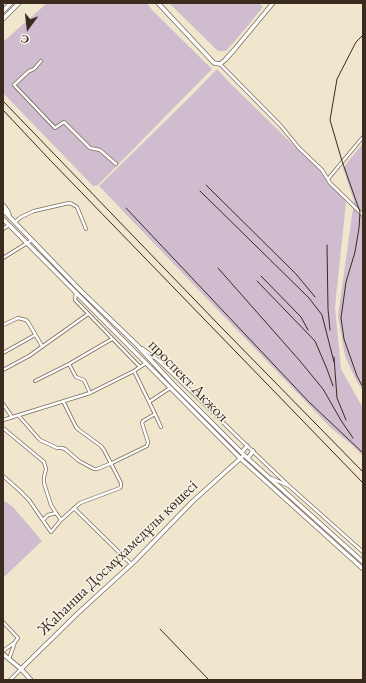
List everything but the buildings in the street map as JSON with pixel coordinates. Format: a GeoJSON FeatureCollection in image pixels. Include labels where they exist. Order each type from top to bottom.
{"type":"FeatureCollection","features":[{"type":"Feature","properties":{"kind":"main road"},"geometry":{"type":"LineString","coordinates":[[3,11],[12,3]]}},
{"type":"Feature","properties":{"kind":"main road"},"geometry":{"type":"LineString","coordinates":[[3,19],[19,3]]}},
{"type":"Feature","properties":{"kind":"main road"},"geometry":{"type":"LineString","coordinates":[[158,3],[214,62],[220,64],[234,50],[273,3]]}},
{"type":"Feature","properties":{"kind":"main road"},"geometry":{"type":"LineString","coordinates":[[3,205],[10,217]]}},
{"type":"Feature","properties":{"kind":"main road","name":"проспект Акжол"},"geometry":{"type":"LineString","coordinates":[[3,210],[80,290],[137,345],[245,455],[363,562]]}},
{"type":"Feature","properties":{"kind":"main road","name":"проспект Акжол"},"geometry":{"type":"LineString","coordinates":[[3,219],[241,459],[363,569]]}},
{"type":"Feature","properties":{"kind":"main road"},"geometry":{"type":"LineString","coordinates":[[245,455],[247,446]]}},
{"type":"Feature","properties":{"kind":"main road"},"geometry":{"type":"LineString","coordinates":[[245,455],[253,451]]}},
{"type":"Feature","properties":{"kind":"main road","name":"Жаһанша Досмұхамедұлы көшесі"},"geometry":{"type":"LineString","coordinates":[[21,669],[131,564],[193,501],[245,455]]}},
{"type":"Feature","properties":{"kind":"main road"},"geometry":{"type":"LineString","coordinates":[[3,652],[31,680]]}},
{"type":"Feature","properties":{"kind":"street"},"geometry":{"type":"LineString","coordinates":[[41,61],[34,69],[29,70],[14,85],[55,128],[64,122],[90,148],[100,150],[116,164]]}},
{"type":"Feature","properties":{"kind":"street"},"geometry":{"type":"LineString","coordinates":[[220,64],[280,126],[299,148],[322,170],[330,183],[363,214]]}},
{"type":"Feature","properties":{"kind":"street"},"geometry":{"type":"LineString","coordinates":[[328,179],[363,137]]}},
{"type":"Feature","properties":{"kind":"street"},"geometry":{"type":"LineString","coordinates":[[15,222],[21,217],[34,211],[69,203],[77,207],[86,229]]}},
{"type":"Feature","properties":{"kind":"street"},"geometry":{"type":"LineString","coordinates":[[3,229],[9,225]]}},
{"type":"Feature","properties":{"kind":"street"},"geometry":{"type":"LineString","coordinates":[[3,258],[32,240]]}},
{"type":"Feature","properties":{"kind":"street"},"geometry":{"type":"LineString","coordinates":[[76,292],[75,300],[140,367]]}},
{"type":"Feature","properties":{"kind":"street"},"geometry":{"type":"LineString","coordinates":[[3,370],[29,356],[88,314]]}},
{"type":"Feature","properties":{"kind":"street"},"geometry":{"type":"LineString","coordinates":[[3,325],[18,318],[28,322],[42,346]]}},
{"type":"Feature","properties":{"kind":"street"},"geometry":{"type":"LineString","coordinates":[[3,353],[35,335]]}},
{"type":"Feature","properties":{"kind":"street"},"geometry":{"type":"LineString","coordinates":[[35,381],[69,364],[112,339]]}},
{"type":"Feature","properties":{"kind":"street"},"geometry":{"type":"LineString","coordinates":[[137,345],[152,355],[196,395],[289,486],[363,552]]}},
{"type":"Feature","properties":{"kind":"street"},"geometry":{"type":"LineString","coordinates":[[3,420],[90,393],[134,371],[146,363]]}},
{"type":"Feature","properties":{"kind":"street"},"geometry":{"type":"LineString","coordinates":[[69,364],[76,378],[84,380],[90,393]]}},
{"type":"Feature","properties":{"kind":"street"},"geometry":{"type":"LineString","coordinates":[[134,371],[161,427]]}},
{"type":"Feature","properties":{"kind":"street"},"geometry":{"type":"LineString","coordinates":[[149,402],[170,388]]}},
{"type":"Feature","properties":{"kind":"street"},"geometry":{"type":"LineString","coordinates":[[3,476],[29,500],[51,532],[61,520],[80,503],[120,488],[122,483],[101,446],[81,433],[76,427],[63,401]]}},
{"type":"Feature","properties":{"kind":"street"},"geometry":{"type":"LineString","coordinates":[[3,404],[12,417]]}},
{"type":"Feature","properties":{"kind":"street"},"geometry":{"type":"LineString","coordinates":[[18,415],[40,440],[53,446],[65,449],[79,461],[94,469],[97,469],[147,446],[148,442],[142,423],[156,414]]}},
{"type":"Feature","properties":{"kind":"street"},"geometry":{"type":"LineString","coordinates":[[3,428],[44,462],[46,469],[44,483],[51,505],[61,520]]}},
{"type":"Feature","properties":{"kind":"street"},"geometry":{"type":"LineString","coordinates":[[268,476],[289,486]]}},
{"type":"Feature","properties":{"kind":"street"},"geometry":{"type":"LineString","coordinates":[[74,508],[131,564]]}},
{"type":"Feature","properties":{"kind":"street"},"geometry":{"type":"LineString","coordinates":[[43,520],[48,515],[56,513]]}},
{"type":"Feature","properties":{"kind":"street"},"geometry":{"type":"LineString","coordinates":[[3,622],[18,638],[3,652]]}},
{"type":"Feature","properties":{"kind":"street"},"geometry":{"type":"LineString","coordinates":[[9,659],[14,642]]}},
{"type":"Feature","properties":{"kind":"street","name":"Жаһанша Досмұхамедұлы көшесі"},"geometry":{"type":"LineString","coordinates":[[10,680],[21,669]]}},
{"type":"Feature","properties":{"kind":"shaded area"},"geometry":{"type":"Polygon","coordinates":[[[47,3],[147,3],[152,10],[212,69],[98,185],[93,186],[3,93],[3,42],[47,3]]]}},
{"type":"Feature","properties":{"kind":"shaded area"},"geometry":{"type":"Polygon","coordinates":[[[169,3],[259,3],[263,7],[226,51],[218,51],[169,3]]]}},
{"type":"Feature","properties":{"kind":"shaded area"},"geometry":{"type":"Polygon","coordinates":[[[217,69],[321,172],[346,202],[335,307],[341,369],[363,408],[363,456],[331,428],[99,186],[217,69]]]}},
{"type":"Feature","properties":{"kind":"shaded area"},"geometry":{"type":"Polygon","coordinates":[[[363,143],[363,391],[357,382],[345,356],[338,316],[354,201],[343,168],[363,143]]]}},
{"type":"Feature","properties":{"kind":"shaded area"},"geometry":{"type":"Polygon","coordinates":[[[3,500],[13,507],[42,541],[3,578],[3,500]]]}},
{"type":"Feature","properties":{"kind":"railway"},"geometry":{"type":"LineString","coordinates":[[363,35],[356,42],[337,79],[330,120],[342,161],[360,212],[355,252],[346,282],[341,318],[344,339],[357,376],[363,387]]}},
{"type":"Feature","properties":{"kind":"railway"},"geometry":{"type":"LineString","coordinates":[[3,101],[363,472]]}},
{"type":"Feature","properties":{"kind":"railway"},"geometry":{"type":"LineString","coordinates":[[3,110],[363,483]]}},
{"type":"Feature","properties":{"kind":"railway"},"geometry":{"type":"LineString","coordinates":[[206,185],[296,274],[315,297]]}},
{"type":"Feature","properties":{"kind":"railway"},"geometry":{"type":"LineString","coordinates":[[200,191],[309,298],[322,315],[334,362]]}},
{"type":"Feature","properties":{"kind":"railway"},"geometry":{"type":"LineString","coordinates":[[126,208],[309,402],[363,453]]}},
{"type":"Feature","properties":{"kind":"railway"},"geometry":{"type":"LineString","coordinates":[[327,245],[328,309],[330,330]]}},
{"type":"Feature","properties":{"kind":"railway"},"geometry":{"type":"LineString","coordinates":[[218,268],[323,389],[353,438]]}},
{"type":"Feature","properties":{"kind":"railway"},"geometry":{"type":"LineString","coordinates":[[261,276],[301,317],[308,330]]}},
{"type":"Feature","properties":{"kind":"railway"},"geometry":{"type":"LineString","coordinates":[[257,281],[315,341],[333,386]]}},
{"type":"Feature","properties":{"kind":"railway"},"geometry":{"type":"LineString","coordinates":[[334,357],[337,398],[346,420]]}},
{"type":"Feature","properties":{"kind":"railway"},"geometry":{"type":"LineString","coordinates":[[160,629],[209,680]]}}]}
